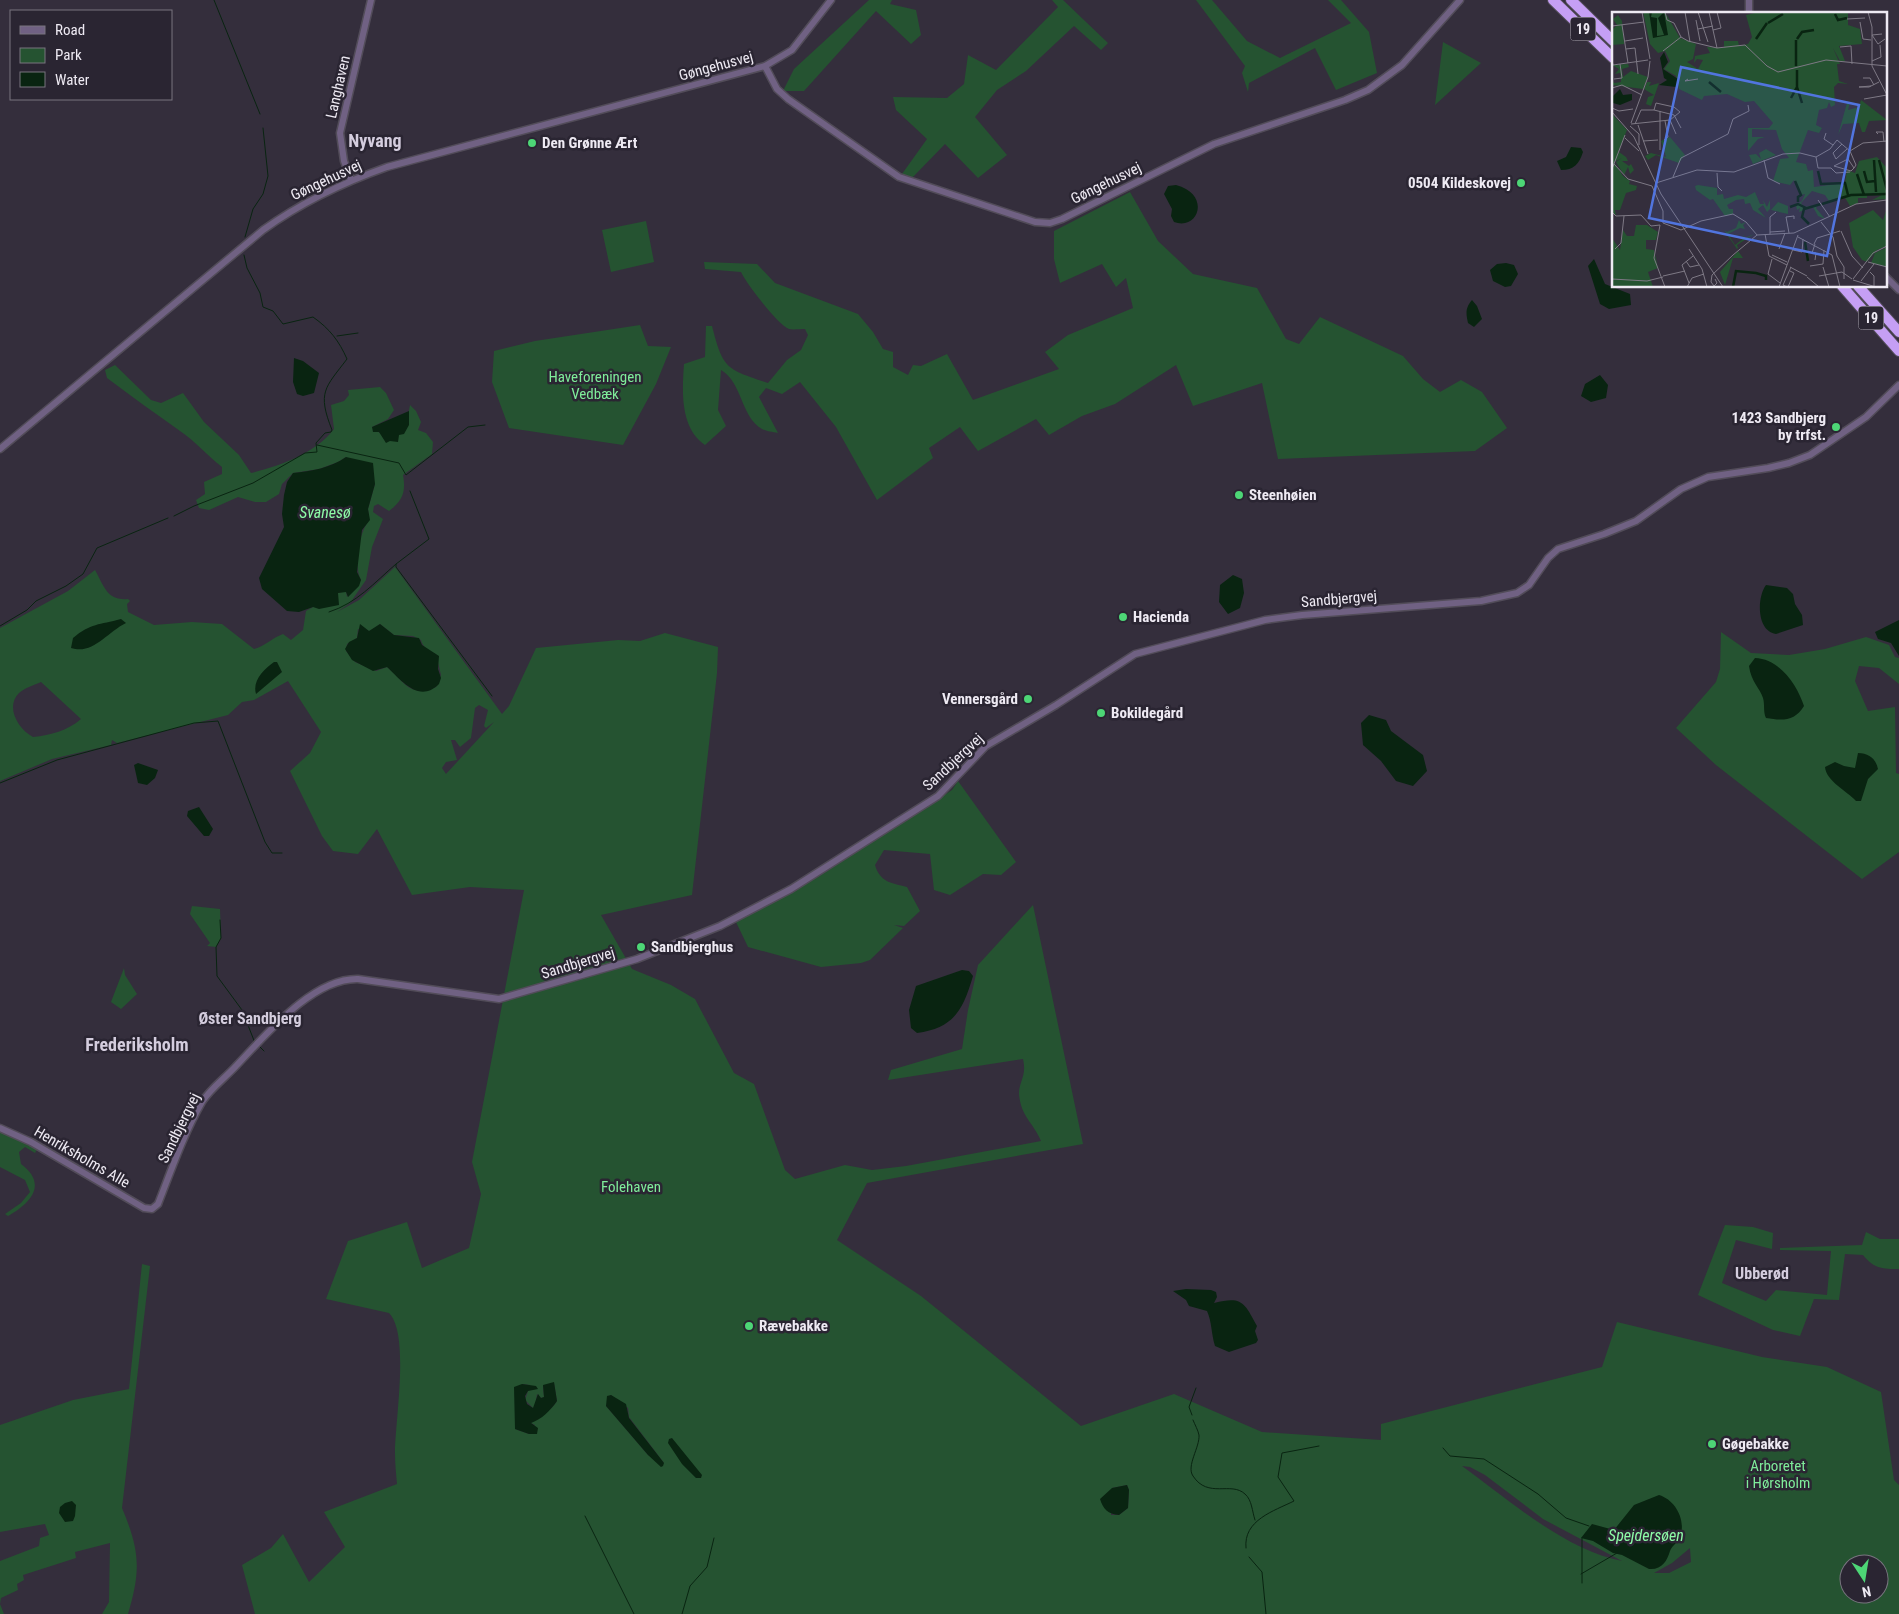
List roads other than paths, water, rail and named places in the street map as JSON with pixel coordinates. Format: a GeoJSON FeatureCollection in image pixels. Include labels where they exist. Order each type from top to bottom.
{"type":"FeatureCollection","features":[{"type":"Feature","properties":{"kind":"highway","name":"19"},"geometry":{"type":"LineString","coordinates":[[1553,0],[1612,57]]}},
{"type":"Feature","properties":{"kind":"highway","name":"19"},"geometry":{"type":"LineString","coordinates":[[1571,0],[1612,40]]}},
{"type":"Feature","properties":{"kind":"highway","name":"19"},"geometry":{"type":"LineString","coordinates":[[1844,288],[1899,351]]}},
{"type":"Feature","properties":{"kind":"highway","name":"19"},"geometry":{"type":"LineString","coordinates":[[1860,288],[1899,332]]}},
{"type":"Feature","properties":{"kind":"street","name":"Langhaven"},"geometry":{"type":"LineString","coordinates":[[351,180],[344,161],[340,133],[371,0]]}},
{"type":"Feature","properties":{"kind":"street"},"geometry":{"type":"LineString","coordinates":[[764,66],[792,50],[831,0]]}},
{"type":"Feature","properties":{"kind":"street","name":"Gøngehusvej"},"geometry":{"type":"LineString","coordinates":[[0,449],[263,230],[307,200],[351,180],[423,156],[764,66],[777,89],[788,99],[899,177],[1035,222],[1050,223],[1062,219],[1214,144],[1357,96],[1382,81],[1402,65],[1460,0]]}},
{"type":"Feature","properties":{"kind":"street"},"geometry":{"type":"LineString","coordinates":[[1886,277],[1899,290]]}},
{"type":"Feature","properties":{"kind":"street","name":"Sandbjergvej"},"geometry":{"type":"LineString","coordinates":[[152,1209],[158,1204],[203,1100],[287,1014],[305,1000],[324,989],[342,981],[358,979],[499,999],[673,946],[732,920],[828,866],[938,796],[948,787],[969,761],[997,738],[1056,705],[1135,654],[1265,620],[1302,615],[1481,600],[1517,593],[1529,585],[1548,558],[1558,549],[1630,523],[1681,490],[1708,477],[1775,466],[1810,455],[1866,417],[1899,386]]}},
{"type":"Feature","properties":{"kind":"street","name":"Henriksholms Alle"},"geometry":{"type":"LineString","coordinates":[[0,1128],[31,1142],[144,1208],[152,1209]]}},
{"type":"Feature","properties":{"kind":"water"},"geometry":{"type":"Polygon","coordinates":[[[1571,147],[1581,148],[1583,152],[1578,163],[1566,170],[1561,170],[1557,161],[1566,157],[1571,147]]]}},
{"type":"Feature","properties":{"kind":"water"},"geometry":{"type":"Polygon","coordinates":[[[1176,185],[1194,196],[1197,203],[1198,210],[1195,217],[1183,223],[1174,222],[1171,216],[1172,209],[1164,194],[1168,186],[1176,185]]]}},
{"type":"Feature","properties":{"kind":"water"},"geometry":{"type":"Polygon","coordinates":[[[1594,259],[1605,284],[1630,294],[1631,305],[1609,309],[1600,304],[1588,266],[1594,259]]]}},
{"type":"Feature","properties":{"kind":"water"},"geometry":{"type":"Polygon","coordinates":[[[1506,263],[1514,265],[1518,274],[1511,286],[1505,287],[1493,281],[1490,270],[1497,264],[1506,263]]]}},
{"type":"Feature","properties":{"kind":"water"},"geometry":{"type":"Polygon","coordinates":[[[1472,300],[1477,306],[1482,319],[1474,327],[1468,323],[1467,314],[1467,308],[1472,300]]]}},
{"type":"Feature","properties":{"kind":"water"},"geometry":{"type":"Polygon","coordinates":[[[294,358],[303,361],[319,373],[314,393],[303,396],[297,394],[293,382],[294,358]]]}},
{"type":"Feature","properties":{"kind":"water"},"geometry":{"type":"Polygon","coordinates":[[[1600,375],[1608,385],[1606,398],[1591,402],[1581,396],[1585,384],[1600,375]]]}},
{"type":"Feature","properties":{"kind":"water"},"geometry":{"type":"Polygon","coordinates":[[[409,411],[409,425],[404,434],[399,435],[398,442],[390,441],[386,443],[379,432],[373,432],[372,427],[409,411]]]}},
{"type":"Feature","properties":{"kind":"water","name":"Svanesø"},"geometry":{"type":"Polygon","coordinates":[[[346,457],[373,463],[375,484],[368,509],[370,520],[362,530],[357,572],[361,580],[359,586],[348,597],[346,592],[338,593],[339,605],[319,609],[313,607],[299,612],[287,611],[262,589],[259,578],[284,527],[282,514],[287,482],[293,473],[314,470],[346,457]]]}},
{"type":"Feature","properties":{"kind":"water"},"geometry":{"type":"Polygon","coordinates":[[[1233,575],[1242,579],[1244,593],[1240,608],[1228,614],[1219,602],[1220,585],[1233,575]]]}},
{"type":"Feature","properties":{"kind":"water"},"geometry":{"type":"Polygon","coordinates":[[[1766,585],[1787,588],[1793,594],[1795,604],[1802,615],[1803,625],[1776,634],[1769,632],[1760,613],[1761,597],[1766,585]]]}},
{"type":"Feature","properties":{"kind":"water"},"geometry":{"type":"Polygon","coordinates":[[[121,619],[126,623],[93,646],[79,649],[71,648],[73,638],[85,630],[95,625],[121,619]]]}},
{"type":"Feature","properties":{"kind":"water"},"geometry":{"type":"Polygon","coordinates":[[[1899,620],[1899,656],[1891,643],[1878,639],[1875,632],[1899,620]]]}},
{"type":"Feature","properties":{"kind":"water"},"geometry":{"type":"Polygon","coordinates":[[[360,624],[369,631],[380,624],[394,635],[419,638],[422,645],[439,656],[438,669],[441,678],[439,684],[432,690],[417,691],[404,683],[387,667],[373,671],[352,660],[345,649],[349,642],[357,638],[360,624]]]}},
{"type":"Feature","properties":{"kind":"water"},"geometry":{"type":"Polygon","coordinates":[[[1755,658],[1764,659],[1780,668],[1792,682],[1804,706],[1797,715],[1788,719],[1766,718],[1762,694],[1749,666],[1755,658]]]}},
{"type":"Feature","properties":{"kind":"water"},"geometry":{"type":"Polygon","coordinates":[[[277,662],[282,672],[256,694],[257,680],[266,668],[277,662]]]}},
{"type":"Feature","properties":{"kind":"water"},"geometry":{"type":"Polygon","coordinates":[[[1369,715],[1386,720],[1391,731],[1423,755],[1427,771],[1413,786],[1396,781],[1381,761],[1363,745],[1361,723],[1369,715]]]}},
{"type":"Feature","properties":{"kind":"water"},"geometry":{"type":"Polygon","coordinates":[[[1858,753],[1871,757],[1876,762],[1878,769],[1868,779],[1861,801],[1856,801],[1833,781],[1826,772],[1825,767],[1835,762],[1855,768],[1858,753]]]}},
{"type":"Feature","properties":{"kind":"water"},"geometry":{"type":"Polygon","coordinates":[[[138,763],[158,770],[155,778],[147,785],[138,783],[134,765],[138,763]]]}},
{"type":"Feature","properties":{"kind":"water"},"geometry":{"type":"Polygon","coordinates":[[[199,807],[213,829],[209,836],[204,836],[187,816],[188,811],[199,807]]]}},
{"type":"Feature","properties":{"kind":"water"},"geometry":{"type":"Polygon","coordinates":[[[962,970],[969,971],[973,976],[961,1008],[948,1022],[940,1027],[917,1033],[911,1028],[909,1010],[916,986],[962,970]]]}},
{"type":"Feature","properties":{"kind":"water"},"geometry":{"type":"Polygon","coordinates":[[[1186,1289],[1211,1290],[1216,1292],[1217,1297],[1214,1303],[1231,1300],[1245,1306],[1257,1326],[1255,1331],[1258,1340],[1256,1343],[1229,1352],[1215,1346],[1207,1311],[1189,1306],[1186,1300],[1173,1291],[1186,1289]]]}},
{"type":"Feature","properties":{"kind":"water"},"geometry":{"type":"Polygon","coordinates":[[[554,1382],[557,1401],[546,1414],[531,1423],[538,1428],[537,1434],[529,1434],[515,1429],[514,1387],[522,1384],[536,1386],[538,1389],[528,1391],[525,1396],[527,1404],[533,1408],[538,1394],[541,1398],[544,1397],[543,1385],[554,1382]]]}},
{"type":"Feature","properties":{"kind":"water"},"geometry":{"type":"Polygon","coordinates":[[[611,1395],[626,1404],[629,1418],[664,1463],[663,1466],[661,1467],[648,1455],[606,1406],[607,1396],[611,1395]]]}},
{"type":"Feature","properties":{"kind":"water"},"geometry":{"type":"Polygon","coordinates":[[[672,1438],[702,1475],[701,1478],[696,1478],[682,1464],[668,1443],[669,1439],[672,1438]]]}},
{"type":"Feature","properties":{"kind":"water"},"geometry":{"type":"Polygon","coordinates":[[[1127,1485],[1129,1490],[1128,1508],[1119,1515],[1106,1510],[1100,1499],[1112,1488],[1127,1485]]]}},
{"type":"Feature","properties":{"kind":"water","name":"Spejdersøen"},"geometry":{"type":"Polygon","coordinates":[[[1659,1495],[1665,1497],[1678,1510],[1682,1529],[1680,1537],[1661,1566],[1649,1569],[1622,1555],[1613,1553],[1593,1541],[1581,1538],[1592,1524],[1614,1530],[1634,1505],[1659,1495]]]}},
{"type":"Feature","properties":{"kind":"water"},"geometry":{"type":"Polygon","coordinates":[[[72,1501],[76,1505],[75,1516],[73,1521],[65,1522],[59,1513],[60,1507],[72,1501]]]}},
{"type":"Feature","properties":{"kind":"waterway"},"geometry":{"type":"LineString","coordinates":[[214,0],[260,114]]}},
{"type":"Feature","properties":{"kind":"waterway"},"geometry":{"type":"LineString","coordinates":[[245,237],[253,209],[263,194],[268,176],[263,128]]}},
{"type":"Feature","properties":{"kind":"waterway"},"geometry":{"type":"LineString","coordinates":[[174,516],[194,506],[253,483],[305,453],[317,452],[316,443],[325,433],[332,430],[327,417],[324,398],[333,377],[347,359],[344,353],[329,331],[313,317],[283,324],[273,311],[263,307],[260,293],[247,268],[244,255]]}},
{"type":"Feature","properties":{"kind":"waterway"},"geometry":{"type":"LineString","coordinates":[[337,336],[358,333]]}},
{"type":"Feature","properties":{"kind":"waterway"},"geometry":{"type":"LineString","coordinates":[[317,445],[399,463],[406,475],[468,427],[485,425]]}},
{"type":"Feature","properties":{"kind":"waterway"},"geometry":{"type":"LineString","coordinates":[[410,491],[429,539],[396,564],[396,567],[492,696]]}},
{"type":"Feature","properties":{"kind":"waterway"},"geometry":{"type":"LineString","coordinates":[[0,626],[27,610],[36,601],[66,586],[83,574],[97,548],[168,518]]}},
{"type":"Feature","properties":{"kind":"waterway"},"geometry":{"type":"LineString","coordinates":[[329,612],[357,598],[396,564]]}},
{"type":"Feature","properties":{"kind":"waterway"},"geometry":{"type":"LineString","coordinates":[[0,783],[57,760],[194,723],[218,721],[265,842],[272,853],[282,853]]}},
{"type":"Feature","properties":{"kind":"waterway"},"geometry":{"type":"LineString","coordinates":[[220,920],[221,938],[216,947],[217,976],[242,1010],[255,1043]]}},
{"type":"Feature","properties":{"kind":"waterway"},"geometry":{"type":"LineString","coordinates":[[259,1046],[264,1051]]}},
{"type":"Feature","properties":{"kind":"waterway"},"geometry":{"type":"LineString","coordinates":[[1192,1415],[1189,1407],[1196,1388]]}},
{"type":"Feature","properties":{"kind":"waterway"},"geometry":{"type":"LineString","coordinates":[[1193,1420],[1199,1435],[1191,1467],[1193,1476],[1205,1487],[1239,1490],[1245,1494],[1250,1502],[1255,1520]]}},
{"type":"Feature","properties":{"kind":"waterway"},"geometry":{"type":"LineString","coordinates":[[1246,1548],[1246,1538],[1249,1530],[1255,1523],[1269,1513],[1294,1501],[1278,1477],[1282,1453],[1319,1446]]}},
{"type":"Feature","properties":{"kind":"waterway"},"geometry":{"type":"LineString","coordinates":[[1443,1448],[1450,1456],[1484,1459],[1538,1494],[1566,1518],[1589,1526]]}},
{"type":"Feature","properties":{"kind":"waterway"},"geometry":{"type":"LineString","coordinates":[[585,1516],[634,1614]]}},
{"type":"Feature","properties":{"kind":"waterway"},"geometry":{"type":"LineString","coordinates":[[682,1614],[690,1586],[707,1567],[714,1538]]}},
{"type":"Feature","properties":{"kind":"waterway"},"geometry":{"type":"LineString","coordinates":[[1582,1538],[1582,1583]]}},
{"type":"Feature","properties":{"kind":"waterway"},"geometry":{"type":"LineString","coordinates":[[1581,1574],[1617,1553]]}},
{"type":"Feature","properties":{"kind":"waterway"},"geometry":{"type":"LineString","coordinates":[[1249,1557],[1262,1572],[1266,1614]]}},
{"type":"Feature","properties":{"kind":"place","name":"Den Grønne Ært"},"geometry":{"type":"Point","coordinates":[532,143]}},
{"type":"Feature","properties":{"kind":"place","name":"0504 Kildeskovej"},"geometry":{"type":"Point","coordinates":[1521,183]}},
{"type":"Feature","properties":{"kind":"place","name":"1423 Sandbjerg by trfst."},"geometry":{"type":"Point","coordinates":[1836,427]}},
{"type":"Feature","properties":{"kind":"place","name":"Steenhøien"},"geometry":{"type":"Point","coordinates":[1239,495]}},
{"type":"Feature","properties":{"kind":"place","name":"Hacienda"},"geometry":{"type":"Point","coordinates":[1123,617]}},
{"type":"Feature","properties":{"kind":"place","name":"Vennersgård"},"geometry":{"type":"Point","coordinates":[1028,699]}},
{"type":"Feature","properties":{"kind":"place","name":"Bokildegård"},"geometry":{"type":"Point","coordinates":[1101,713]}},
{"type":"Feature","properties":{"kind":"place","name":"Sandbjerghus"},"geometry":{"type":"Point","coordinates":[641,947]}},
{"type":"Feature","properties":{"kind":"place","name":"Rævebakke"},"geometry":{"type":"Point","coordinates":[749,1326]}},
{"type":"Feature","properties":{"kind":"place","name":"Gøgebakke"},"geometry":{"type":"Point","coordinates":[1712,1444]}},
{"type":"Feature","properties":{"kind":"district","name":"Nyvang"},"geometry":{"type":"Point","coordinates":[375,140]}},
{"type":"Feature","properties":{"kind":"district","name":"Øster Sandbjerg"},"geometry":{"type":"Point","coordinates":[250,1018]}},
{"type":"Feature","properties":{"kind":"district","name":"Frederiksholm"},"geometry":{"type":"Point","coordinates":[137,1044]}},
{"type":"Feature","properties":{"kind":"district","name":"Ubberød"},"geometry":{"type":"Point","coordinates":[1762,1273]}},
{"type":"Feature","properties":{"kind":"park label","name":"Haveforeningen Vedbæk"},"geometry":{"type":"Point","coordinates":[595,386]}},
{"type":"Feature","properties":{"kind":"park label","name":"Folehaven"},"geometry":{"type":"Point","coordinates":[631,1187]}},
{"type":"Feature","properties":{"kind":"park label","name":"Arboretet i Hørsholm"},"geometry":{"type":"Point","coordinates":[1778,1474]}}]}
